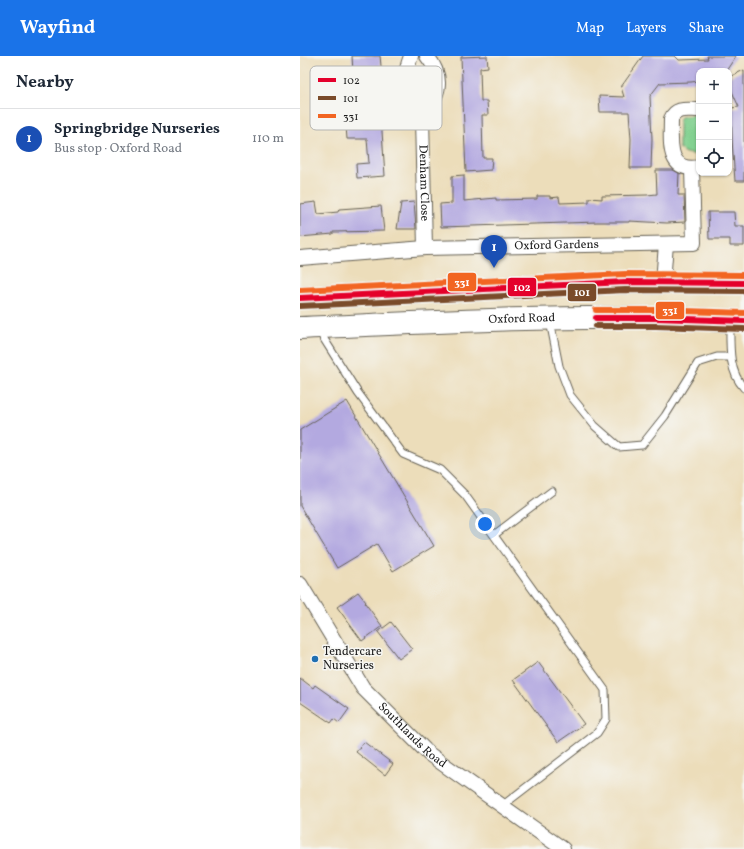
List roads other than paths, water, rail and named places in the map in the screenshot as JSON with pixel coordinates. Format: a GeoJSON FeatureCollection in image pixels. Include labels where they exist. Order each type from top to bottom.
{"type":"FeatureCollection","features":[{"type":"Feature","properties":{"kind":"highway"},"geometry":{"type":"LineString","coordinates":[[300,298],[620,282],[744,283]]}},
{"type":"Feature","properties":{"kind":"highway","name":"Oxford Road"},"geometry":{"type":"LineString","coordinates":[[308,328],[451,321],[550,319],[656,318],[737,321]]}},
{"type":"Feature","properties":{"kind":"street"},"geometry":{"type":"LineString","coordinates":[[407,66],[411,56]]}},
{"type":"Feature","properties":{"kind":"street"},"geometry":{"type":"LineString","coordinates":[[427,56],[434,66]]}},
{"type":"Feature","properties":{"kind":"street"},"geometry":{"type":"LineString","coordinates":[[696,110],[678,110],[673,114],[671,119],[672,154],[675,161],[682,166],[696,168]]}},
{"type":"Feature","properties":{"kind":"street","name":"Denham Close"},"geometry":{"type":"LineString","coordinates":[[422,130],[425,248]]}},
{"type":"Feature","properties":{"kind":"street","name":"Oxford Gardens"},"geometry":{"type":"LineString","coordinates":[[300,258],[425,248],[694,243],[696,168]]}},
{"type":"Feature","properties":{"kind":"street"},"geometry":{"type":"LineString","coordinates":[[663,282],[666,244]]}},
{"type":"Feature","properties":{"kind":"street","name":"Southlands Road"},"geometry":{"type":"LineString","coordinates":[[300,584],[363,688],[429,754],[563,849]]}},
{"type":"Feature","properties":{"kind":"lane"},"geometry":{"type":"LineString","coordinates":[[550,319],[559,366],[570,395],[595,426],[620,447],[642,445],[665,416],[698,363],[717,357],[730,357]]}},
{"type":"Feature","properties":{"kind":"lane"},"geometry":{"type":"LineString","coordinates":[[737,321],[730,357],[738,382],[744,388]]}},
{"type":"Feature","properties":{"kind":"lane"},"geometry":{"type":"LineString","coordinates":[[308,328],[403,454],[440,470],[465,495],[605,690],[606,719],[597,733],[502,806]]}},
{"type":"Feature","properties":{"kind":"lane"},"geometry":{"type":"LineString","coordinates":[[494,535],[552,491]]}},
{"type":"Feature","properties":{"kind":"place","name":"Springbridge Nurseries"},"geometry":{"type":"Point","coordinates":[494,268]}},
{"type":"Feature","properties":{"kind":"place","name":"Tendercare Nurseries"},"geometry":{"type":"Point","coordinates":[315,659]}}]}
